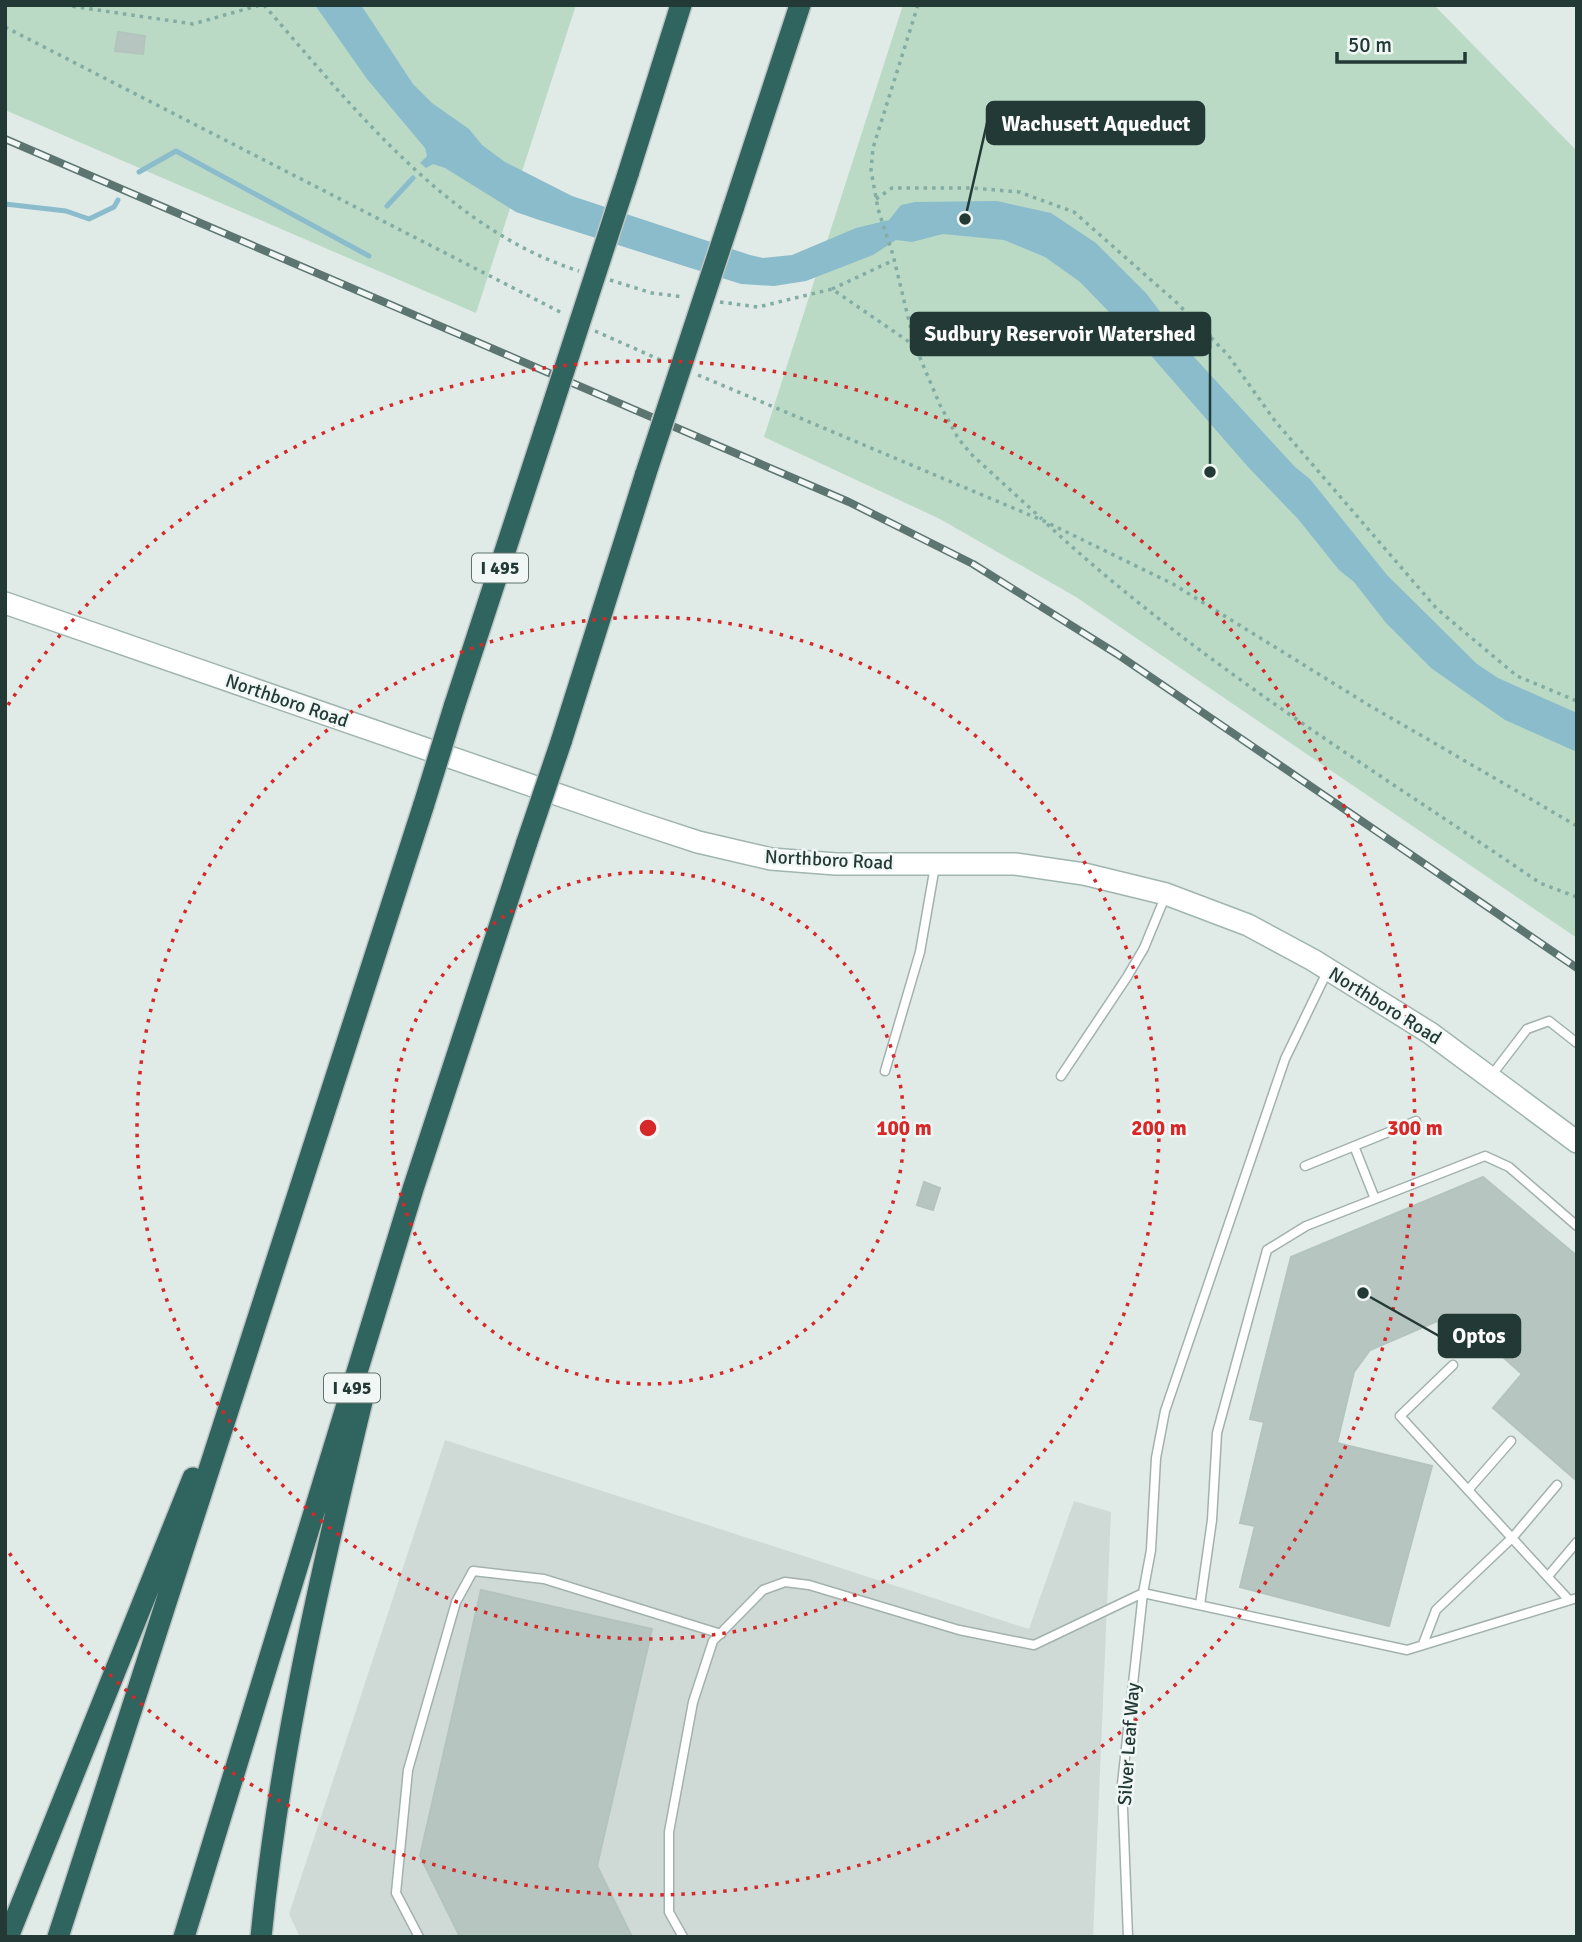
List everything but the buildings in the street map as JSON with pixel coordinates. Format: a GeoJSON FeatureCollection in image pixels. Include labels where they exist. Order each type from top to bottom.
{"type":"FeatureCollection","features":[{"type":"Feature","properties":{"kind":"highway","name":"I 495"},"geometry":{"type":"LineString","coordinates":[[58,1937],[681,5]]}},
{"type":"Feature","properties":{"kind":"highway","name":"I 495"},"geometry":{"type":"LineString","coordinates":[[184,1937],[413,1189],[800,5]]}},
{"type":"Feature","properties":{"kind":"highway"},"geometry":{"type":"LineString","coordinates":[[261,1937],[279,1799],[307,1642],[413,1189]]}},
{"type":"Feature","properties":{"kind":"highway"},"geometry":{"type":"LineString","coordinates":[[8,1937],[260,1314]]}},
{"type":"Feature","properties":{"kind":"main road","name":"Northboro Road"},"geometry":{"type":"LineString","coordinates":[[5,603],[698,842],[793,862],[981,862],[1050,869],[1166,894],[1248,925],[1329,970],[1491,1076],[1577,1142]]}},
{"type":"Feature","properties":{"kind":"lane"},"geometry":{"type":"LineString","coordinates":[[885,1071],[920,952],[935,863]]}},
{"type":"Feature","properties":{"kind":"lane"},"geometry":{"type":"LineString","coordinates":[[1061,1076],[1138,958],[1166,894]]}},
{"type":"Feature","properties":{"kind":"lane","name":"Silver Leaf Way"},"geometry":{"type":"LineString","coordinates":[[1128,1937],[1122,1784],[1143,1593],[1151,1550],[1156,1458],[1166,1411],[1284,1059],[1329,970]]}},
{"type":"Feature","properties":{"kind":"lane"},"geometry":{"type":"LineString","coordinates":[[1491,1076],[1527,1029],[1549,1021],[1577,1043]]}},
{"type":"Feature","properties":{"kind":"lane"},"geometry":{"type":"LineString","coordinates":[[1305,1166],[1416,1121]]}},
{"type":"Feature","properties":{"kind":"lane"},"geometry":{"type":"LineString","coordinates":[[1354,1146],[1375,1199]]}},
{"type":"Feature","properties":{"kind":"lane"},"geometry":{"type":"LineString","coordinates":[[1200,1605],[1212,1520],[1217,1433],[1267,1250],[1306,1226],[1485,1156],[1509,1167],[1577,1226]]}},
{"type":"Feature","properties":{"kind":"lane"},"geometry":{"type":"LineString","coordinates":[[683,1937],[669,1912],[669,1832],[693,1702],[713,1642],[763,1590],[785,1582],[809,1585],[959,1630],[1034,1645],[1143,1593],[1407,1650],[1572,1598],[1400,1416],[1452,1365]]}},
{"type":"Feature","properties":{"kind":"lane"},"geometry":{"type":"LineString","coordinates":[[1469,1489],[1511,1441]]}},
{"type":"Feature","properties":{"kind":"lane"},"geometry":{"type":"LineString","coordinates":[[1423,1644],[1436,1610],[1513,1536],[1557,1485]]}},
{"type":"Feature","properties":{"kind":"lane"},"geometry":{"type":"LineString","coordinates":[[1549,1575],[1577,1542]]}},
{"type":"Feature","properties":{"kind":"lane"},"geometry":{"type":"LineString","coordinates":[[419,1937],[396,1893],[408,1770],[456,1602],[473,1571],[544,1579],[721,1634]]}},
{"type":"Feature","properties":{"kind":"path"},"geometry":{"type":"LineString","coordinates":[[64,5],[193,24],[262,5],[380,139],[474,218],[561,265],[587,273]]}},
{"type":"Feature","properties":{"kind":"path"},"geometry":{"type":"LineString","coordinates":[[919,5],[873,148],[871,170],[878,209],[894,258],[915,346],[958,438],[971,454],[1099,572],[1263,698],[1540,883],[1577,897]]}},
{"type":"Feature","properties":{"kind":"path"},"geometry":{"type":"LineString","coordinates":[[5,27],[565,315]]}},
{"type":"Feature","properties":{"kind":"path"},"geometry":{"type":"LineString","coordinates":[[876,199],[892,188],[973,188],[1019,192],[1074,212],[1176,302],[1228,355],[1275,421],[1437,609],[1517,676],[1577,701]]}},
{"type":"Feature","properties":{"kind":"path"},"geometry":{"type":"LineString","coordinates":[[718,302],[758,307],[832,289],[894,258]]}},
{"type":"Feature","properties":{"kind":"path"},"geometry":{"type":"LineString","coordinates":[[600,277],[652,293],[692,298]]}},
{"type":"Feature","properties":{"kind":"path"},"geometry":{"type":"LineString","coordinates":[[832,289],[915,346]]}},
{"type":"Feature","properties":{"kind":"path"},"geometry":{"type":"LineString","coordinates":[[590,328],[678,367]]}},
{"type":"Feature","properties":{"kind":"path"},"geometry":{"type":"LineString","coordinates":[[690,372],[1044,521],[1172,584],[1367,704],[1577,826]]}},
{"type":"Feature","properties":{"kind":"shaded area"},"geometry":{"type":"Polygon","coordinates":[[[445,1440],[1029,1629],[1074,1501],[1111,1512],[1093,1937],[300,1937],[289,1914],[445,1440]]]}},
{"type":"Feature","properties":{"kind":"green space"},"geometry":{"type":"Polygon","coordinates":[[[5,5],[576,5],[476,313],[5,110],[5,5]]]}},
{"type":"Feature","properties":{"kind":"green space"},"geometry":{"type":"Polygon","coordinates":[[[903,5],[1434,5],[1577,151],[1577,938],[1076,597],[940,519],[764,437],[903,5]]]}},
{"type":"Feature","properties":{"kind":"water"},"geometry":{"type":"Polygon","coordinates":[[[315,5],[361,5],[413,84],[432,103],[469,129],[482,145],[505,162],[572,196],[750,255],[763,258],[792,255],[856,228],[889,220],[901,205],[915,202],[997,201],[1051,213],[1096,243],[1146,293],[1195,358],[1295,467],[1310,479],[1387,575],[1477,664],[1498,678],[1577,713],[1577,752],[1505,720],[1431,668],[1386,623],[1354,582],[1339,570],[1298,519],[1249,468],[1147,351],[1080,282],[1045,257],[1004,240],[943,234],[912,242],[896,240],[873,255],[806,281],[774,286],[741,284],[536,219],[516,212],[445,168],[433,164],[426,168],[420,163],[427,156],[425,148],[367,79],[315,5]]]}},
{"type":"Feature","properties":{"kind":"waterway"},"geometry":{"type":"LineString","coordinates":[[139,172],[176,151],[369,256]]}},
{"type":"Feature","properties":{"kind":"waterway"},"geometry":{"type":"LineString","coordinates":[[387,206],[413,178]]}},
{"type":"Feature","properties":{"kind":"waterway"},"geometry":{"type":"LineString","coordinates":[[5,204],[66,211],[89,219],[114,207],[118,200]]}},
{"type":"Feature","properties":{"kind":"railway"},"geometry":{"type":"LineString","coordinates":[[5,139],[849,502],[973,564],[1117,654],[1577,968]]}},
{"type":"Feature","properties":{"kind":"place","name":"Wachusett Aqueduct"},"geometry":{"type":"Point","coordinates":[965,219]}},
{"type":"Feature","properties":{"kind":"place","name":"Sudbury Reservoir Watershed"},"geometry":{"type":"Point","coordinates":[1210,472]}},
{"type":"Feature","properties":{"kind":"place","name":"Optos"},"geometry":{"type":"Point","coordinates":[1363,1293]}}]}
